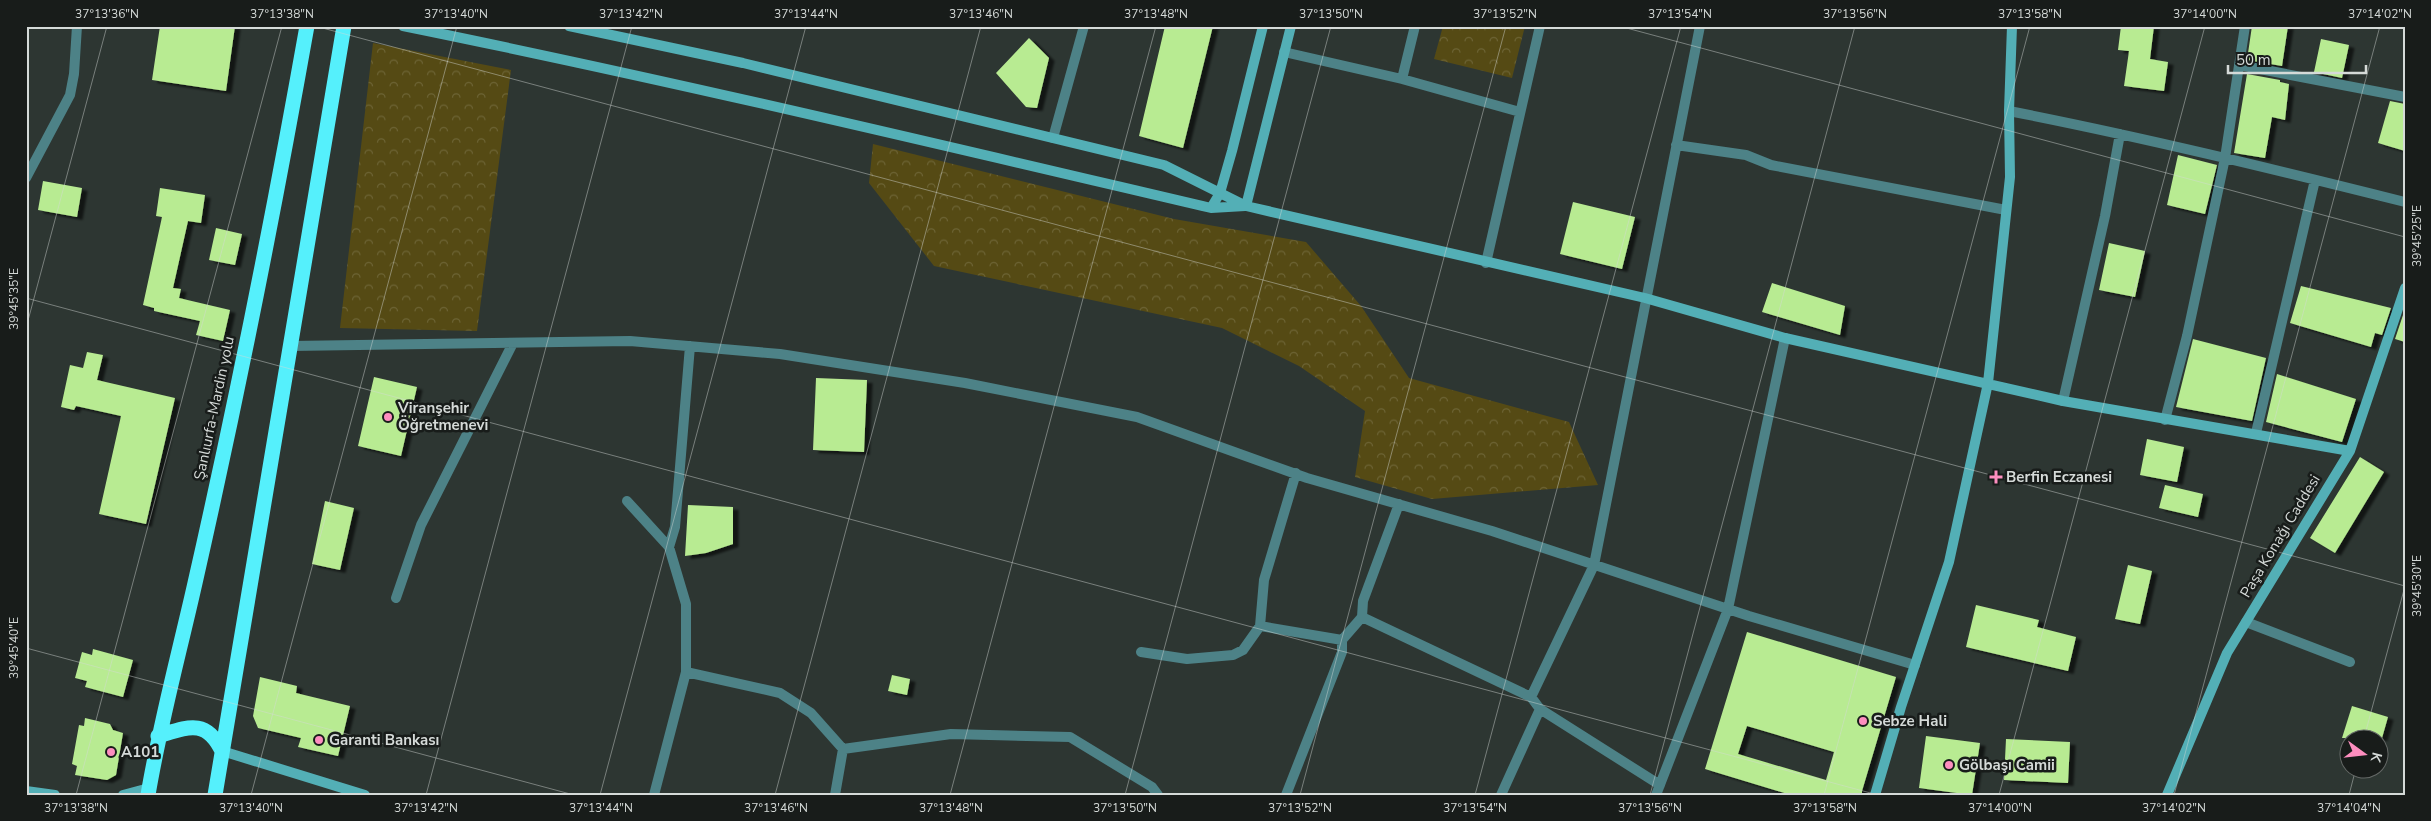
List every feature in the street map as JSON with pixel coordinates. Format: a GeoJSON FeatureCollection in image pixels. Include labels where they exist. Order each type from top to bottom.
{"type":"FeatureCollection","features":[{"type":"Feature","properties":{"kind":"highway","name":"Şanlıurfa-Mardin yolu"},"geometry":{"type":"LineString","coordinates":[[151,793],[158,736],[195,583],[279,181],[307,26]]}},
{"type":"Feature","properties":{"kind":"highway"},"geometry":{"type":"LineString","coordinates":[[215,795],[344,26]]}},
{"type":"Feature","properties":{"kind":"highway"},"geometry":{"type":"LineString","coordinates":[[158,736],[192,727],[209,732],[215,737],[222,751]]}},
{"type":"Feature","properties":{"kind":"street"},"geometry":{"type":"LineString","coordinates":[[26,178],[70,95],[74,74],[77,26]]}},
{"type":"Feature","properties":{"kind":"street"},"geometry":{"type":"LineString","coordinates":[[404,26],[566,59],[925,140],[1211,208],[1246,206]]}},
{"type":"Feature","properties":{"kind":"street"},"geometry":{"type":"LineString","coordinates":[[569,26],[753,66],[1164,165],[1246,206],[1486,263],[1645,298],[1785,338],[2063,401],[2165,420],[2256,433],[2350,451]]}},
{"type":"Feature","properties":{"kind":"street"},"geometry":{"type":"LineString","coordinates":[[1053,138],[1084,26]]}},
{"type":"Feature","properties":{"kind":"street"},"geometry":{"type":"LineString","coordinates":[[1211,208],[1220,193],[1263,26]]}},
{"type":"Feature","properties":{"kind":"street"},"geometry":{"type":"LineString","coordinates":[[1246,206],[1291,26]]}},
{"type":"Feature","properties":{"kind":"street"},"geometry":{"type":"LineString","coordinates":[[1402,79],[1415,26]]}},
{"type":"Feature","properties":{"kind":"street"},"geometry":{"type":"LineString","coordinates":[[1486,263],[1540,26]]}},
{"type":"Feature","properties":{"kind":"street"},"geometry":{"type":"LineString","coordinates":[[1531,697],[1594,565],[1700,26]]}},
{"type":"Feature","properties":{"kind":"street"},"geometry":{"type":"LineString","coordinates":[[1875,795],[1949,562],[1988,383],[2010,177],[2009,112],[2012,26]]}},
{"type":"Feature","properties":{"kind":"street"},"geometry":{"type":"LineString","coordinates":[[2165,420],[2187,336],[2224,158],[2245,26]]}},
{"type":"Feature","properties":{"kind":"street"},"geometry":{"type":"LineString","coordinates":[[1284,52],[1402,79],[1520,112]]}},
{"type":"Feature","properties":{"kind":"street"},"geometry":{"type":"LineString","coordinates":[[2239,65],[2405,97]]}},
{"type":"Feature","properties":{"kind":"street"},"geometry":{"type":"LineString","coordinates":[[2009,112],[2120,134],[2405,202]]}},
{"type":"Feature","properties":{"kind":"street"},"geometry":{"type":"LineString","coordinates":[[2063,401],[2105,216],[2120,134]]}},
{"type":"Feature","properties":{"kind":"street"},"geometry":{"type":"LineString","coordinates":[[1676,145],[1746,155],[1780,167],[2006,210]]}},
{"type":"Feature","properties":{"kind":"street"},"geometry":{"type":"LineString","coordinates":[[2256,433],[2314,180]]}},
{"type":"Feature","properties":{"kind":"street","name":"Paşa Konağı Caddesi"},"geometry":{"type":"LineString","coordinates":[[2167,795],[2227,653],[2350,451],[2404,295]]}},
{"type":"Feature","properties":{"kind":"street"},"geometry":{"type":"LineString","coordinates":[[1362,617],[1531,697],[1540,709],[1658,790],[1728,609],[1785,338]]}},
{"type":"Feature","properties":{"kind":"street"},"geometry":{"type":"LineString","coordinates":[[291,346],[630,341],[690,346],[780,354],[956,382],[1137,417],[1296,474],[1492,531],[1728,609],[1915,665]]}},
{"type":"Feature","properties":{"kind":"street"},"geometry":{"type":"LineString","coordinates":[[396,598],[421,525],[513,342]]}},
{"type":"Feature","properties":{"kind":"street"},"geometry":{"type":"LineString","coordinates":[[669,547],[675,527],[690,346]]}},
{"type":"Feature","properties":{"kind":"street"},"geometry":{"type":"LineString","coordinates":[[1141,652],[1187,659],[1233,655],[1243,650],[1260,626],[1264,580],[1296,474]]}},
{"type":"Feature","properties":{"kind":"street"},"geometry":{"type":"LineString","coordinates":[[627,501],[669,547],[686,604],[686,672],[654,795]]}},
{"type":"Feature","properties":{"kind":"street"},"geometry":{"type":"LineString","coordinates":[[1286,795],[1342,652],[1342,640],[1362,617],[1363,601],[1399,504]]}},
{"type":"Feature","properties":{"kind":"street"},"geometry":{"type":"LineString","coordinates":[[2246,622],[2350,662]]}},
{"type":"Feature","properties":{"kind":"street"},"geometry":{"type":"LineString","coordinates":[[1260,626],[1342,640]]}},
{"type":"Feature","properties":{"kind":"street"},"geometry":{"type":"LineString","coordinates":[[686,672],[780,693],[811,713],[842,749],[835,795]]}},
{"type":"Feature","properties":{"kind":"street"},"geometry":{"type":"LineString","coordinates":[[1501,795],[1540,709]]}},
{"type":"Feature","properties":{"kind":"street"},"geometry":{"type":"LineString","coordinates":[[842,749],[952,734],[1070,737],[1152,787],[1158,795]]}},
{"type":"Feature","properties":{"kind":"street"},"geometry":{"type":"LineString","coordinates":[[222,751],[365,795]]}},
{"type":"Feature","properties":{"kind":"street"},"geometry":{"type":"LineString","coordinates":[[26,791],[35,794],[55,795]]}},
{"type":"Feature","properties":{"kind":"street"},"geometry":{"type":"LineString","coordinates":[[122,795],[151,793]]}},
{"type":"Feature","properties":{"kind":"green space"},"geometry":{"type":"Polygon","coordinates":[[[1443,26],[1525,26],[1512,78],[1434,59],[1443,26]]]}},
{"type":"Feature","properties":{"kind":"green space"},"geometry":{"type":"Polygon","coordinates":[[[373,43],[511,70],[477,331],[340,328],[373,43]]]}},
{"type":"Feature","properties":{"kind":"green space"},"geometry":{"type":"Polygon","coordinates":[[[873,144],[1174,219],[1306,242],[1361,306],[1409,378],[1569,422],[1598,485],[1432,499],[1355,477],[1365,411],[1299,366],[1222,328],[934,266],[869,183],[873,144]]]}},
{"type":"Feature","properties":{"kind":"building"},"geometry":{"type":"Polygon","coordinates":[[[160,26],[235,26],[226,91],[152,80],[160,26]]]}},
{"type":"Feature","properties":{"kind":"building"},"geometry":{"type":"Polygon","coordinates":[[[1165,26],[1213,26],[1183,148],[1139,136],[1165,26]]]}},
{"type":"Feature","properties":{"kind":"building"},"geometry":{"type":"Polygon","coordinates":[[[2121,26],[2154,26],[2150,59],[2168,62],[2164,91],[2124,86],[2129,51],[2118,50],[2121,26]]]}},
{"type":"Feature","properties":{"kind":"building"},"geometry":{"type":"Polygon","coordinates":[[[2252,26],[2288,26],[2282,66],[2247,60],[2252,26]]]}},
{"type":"Feature","properties":{"kind":"building"},"geometry":{"type":"Polygon","coordinates":[[[1029,38],[1049,58],[1037,108],[1026,107],[996,73],[1029,38]]]}},
{"type":"Feature","properties":{"kind":"building"},"geometry":{"type":"Polygon","coordinates":[[[2321,39],[2349,45],[2342,78],[2314,72],[2321,39]]]}},
{"type":"Feature","properties":{"kind":"building"},"geometry":{"type":"Polygon","coordinates":[[[2247,74],[2280,80],[2280,82],[2289,84],[2285,120],[2272,117],[2265,158],[2234,153],[2247,74]]]}},
{"type":"Feature","properties":{"kind":"building"},"geometry":{"type":"Polygon","coordinates":[[[2390,101],[2405,104],[2405,151],[2378,143],[2390,101]]]}},
{"type":"Feature","properties":{"kind":"building"},"geometry":{"type":"Polygon","coordinates":[[[2178,155],[2217,165],[2205,214],[2167,205],[2178,155]]]}},
{"type":"Feature","properties":{"kind":"building"},"geometry":{"type":"Polygon","coordinates":[[[43,181],[82,188],[77,217],[38,210],[43,181]]]}},
{"type":"Feature","properties":{"kind":"building"},"geometry":{"type":"Polygon","coordinates":[[[160,188],[205,195],[201,223],[188,221],[173,288],[181,289],[179,298],[230,310],[223,341],[196,335],[200,321],[154,311],[154,308],[143,305],[162,217],[156,216],[160,188]]]}},
{"type":"Feature","properties":{"kind":"building"},"geometry":{"type":"Polygon","coordinates":[[[1573,202],[1635,217],[1622,269],[1560,254],[1573,202]]]}},
{"type":"Feature","properties":{"kind":"building"},"geometry":{"type":"Polygon","coordinates":[[[216,228],[242,234],[235,265],[209,260],[216,228]]]}},
{"type":"Feature","properties":{"kind":"building"},"geometry":{"type":"Polygon","coordinates":[[[2109,243],[2145,251],[2135,297],[2099,290],[2109,243]]]}},
{"type":"Feature","properties":{"kind":"building"},"geometry":{"type":"Polygon","coordinates":[[[1772,283],[1845,306],[1840,335],[1762,312],[1772,283]]]}},
{"type":"Feature","properties":{"kind":"building"},"geometry":{"type":"Polygon","coordinates":[[[2301,286],[2391,308],[2382,335],[2375,333],[2371,347],[2290,323],[2301,286]]]}},
{"type":"Feature","properties":{"kind":"building"},"geometry":{"type":"Polygon","coordinates":[[[2405,312],[2405,342],[2395,339],[2405,312]]]}},
{"type":"Feature","properties":{"kind":"building"},"geometry":{"type":"Polygon","coordinates":[[[2193,339],[2266,358],[2252,421],[2176,407],[2193,339]]]}},
{"type":"Feature","properties":{"kind":"building"},"geometry":{"type":"Polygon","coordinates":[[[87,352],[103,355],[97,380],[175,398],[146,524],[99,514],[121,416],[76,406],[74,410],[61,407],[70,365],[83,368],[87,352]]]}},
{"type":"Feature","properties":{"kind":"building"},"geometry":{"type":"Polygon","coordinates":[[[2277,374],[2356,399],[2342,442],[2266,422],[2277,374]]]}},
{"type":"Feature","properties":{"kind":"building","name":"Viranşehir Öğretmenevi"},"geometry":{"type":"Polygon","coordinates":[[[374,377],[417,387],[401,456],[358,446],[374,377]]]}},
{"type":"Feature","properties":{"kind":"building"},"geometry":{"type":"Polygon","coordinates":[[[816,378],[867,380],[864,452],[813,450],[816,378]]]}},
{"type":"Feature","properties":{"kind":"building"},"geometry":{"type":"Polygon","coordinates":[[[2147,439],[2184,447],[2177,482],[2140,475],[2147,439]]]}},
{"type":"Feature","properties":{"kind":"building"},"geometry":{"type":"Polygon","coordinates":[[[2360,457],[2384,472],[2335,553],[2310,538],[2360,457]]]}},
{"type":"Feature","properties":{"kind":"building"},"geometry":{"type":"Polygon","coordinates":[[[2165,485],[2203,494],[2198,517],[2159,508],[2165,485]]]}},
{"type":"Feature","properties":{"kind":"building"},"geometry":{"type":"Polygon","coordinates":[[[325,501],[354,508],[340,570],[312,564],[325,501]]]}},
{"type":"Feature","properties":{"kind":"building"},"geometry":{"type":"Polygon","coordinates":[[[688,505],[733,507],[733,544],[706,553],[685,556],[688,505]]]}},
{"type":"Feature","properties":{"kind":"building"},"geometry":{"type":"Polygon","coordinates":[[[2128,565],[2152,571],[2140,624],[2115,619],[2128,565]]]}},
{"type":"Feature","properties":{"kind":"building"},"geometry":{"type":"Polygon","coordinates":[[[1976,605],[2039,620],[2037,627],[2076,637],[2068,671],[1966,647],[1976,605]]]}},
{"type":"Feature","properties":{"kind":"building","name":"Sebze Hali"},"geometry":{"type":"Polygon","coordinates":[[[1747,632],[1896,677],[1862,795],[1791,795],[1705,769],[1747,632]],[[1747,726],[1738,754],[1826,780],[1834,752],[1747,726]]]}},
{"type":"Feature","properties":{"kind":"building"},"geometry":{"type":"Polygon","coordinates":[[[93,649],[133,660],[123,697],[85,687],[87,681],[75,678],[82,652],[92,655],[93,649]]]}},
{"type":"Feature","properties":{"kind":"building"},"geometry":{"type":"Polygon","coordinates":[[[892,675],[910,679],[907,695],[888,691],[892,675]]]}},
{"type":"Feature","properties":{"kind":"building"},"geometry":{"type":"Polygon","coordinates":[[[260,677],[297,686],[296,693],[350,706],[338,756],[298,747],[301,738],[258,728],[253,716],[260,677]]]}},
{"type":"Feature","properties":{"kind":"building"},"geometry":{"type":"Polygon","coordinates":[[[2352,706],[2388,717],[2385,728],[2345,728],[2352,706]]]}},
{"type":"Feature","properties":{"kind":"building"},"geometry":{"type":"Polygon","coordinates":[[[85,718],[110,724],[113,730],[123,733],[116,775],[107,780],[75,775],[77,766],[72,764],[79,725],[84,726],[85,718]]]}},
{"type":"Feature","properties":{"kind":"building","name":"Gölbaşı Camii"},"geometry":{"type":"Polygon","coordinates":[[[1926,736],[1980,743],[1972,795],[1919,788],[1926,736]]]}},
{"type":"Feature","properties":{"kind":"building"},"geometry":{"type":"Polygon","coordinates":[[[2006,739],[2070,742],[2068,783],[2004,780],[2006,739]]]}},
{"type":"Feature","properties":{"kind":"place","name":"Viranşehir Öğretmenevi"},"geometry":{"type":"Point","coordinates":[388,417]}},
{"type":"Feature","properties":{"kind":"place","name":"Berfin Eczanesi"},"geometry":{"type":"Point","coordinates":[1996,477]}},
{"type":"Feature","properties":{"kind":"place","name":"Sebze Hali"},"geometry":{"type":"Point","coordinates":[1863,721]}},
{"type":"Feature","properties":{"kind":"place","name":"Garanti Bankası"},"geometry":{"type":"Point","coordinates":[319,740]}},
{"type":"Feature","properties":{"kind":"place","name":"A101"},"geometry":{"type":"Point","coordinates":[111,752]}},
{"type":"Feature","properties":{"kind":"place","name":"Gölbaşı Camii"},"geometry":{"type":"Point","coordinates":[1949,765]}}]}
